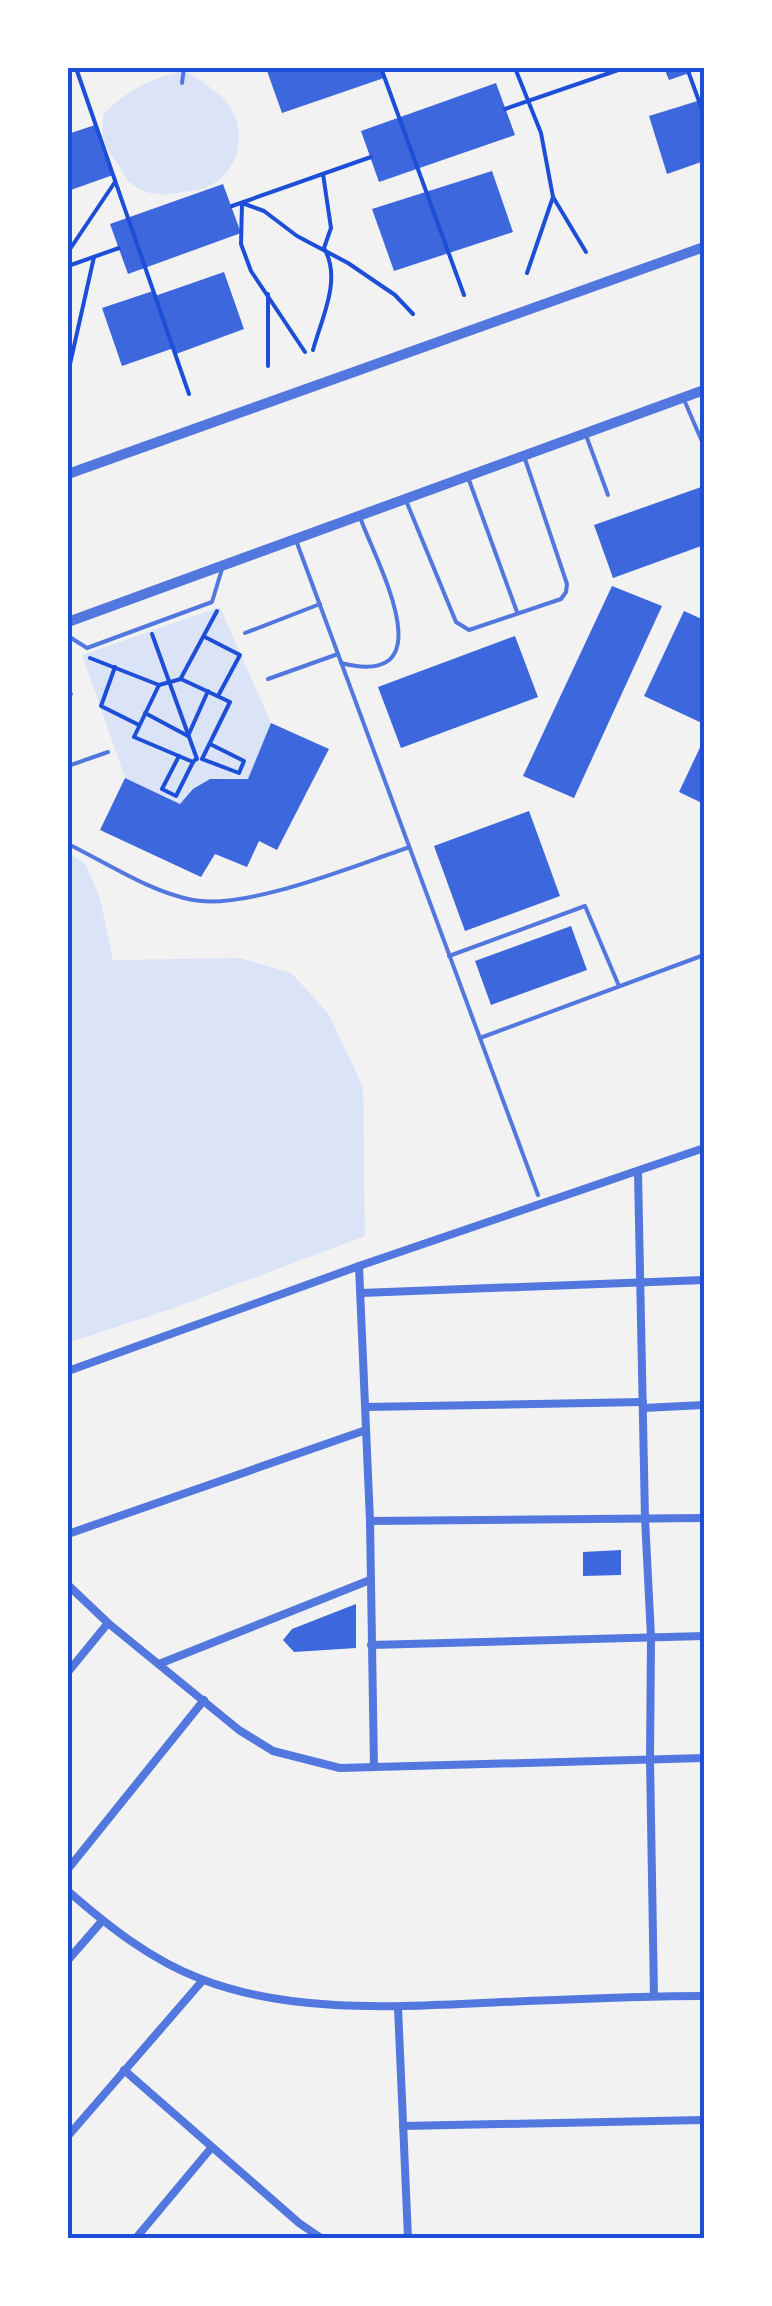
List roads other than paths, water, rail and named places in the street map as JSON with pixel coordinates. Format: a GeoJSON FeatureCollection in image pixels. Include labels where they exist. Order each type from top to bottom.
{"type":"FeatureCollection","features":[{"type":"Feature","properties":{"kind":"street"},"geometry":{"type":"LineString","coordinates":[[68,474],[704,247]]}},
{"type":"Feature","properties":{"kind":"street"},"geometry":{"type":"LineString","coordinates":[[68,622],[704,390]]}},
{"type":"Feature","properties":{"kind":"street"},"geometry":{"type":"LineString","coordinates":[[68,1371],[704,1148]]}},
{"type":"Feature","properties":{"kind":"street"},"geometry":{"type":"LineString","coordinates":[[638,1173],[645,1518],[652,1637],[654,1996]]}},
{"type":"Feature","properties":{"kind":"street"},"geometry":{"type":"LineString","coordinates":[[538,1195],[541,1206]]}},
{"type":"Feature","properties":{"kind":"street"},"geometry":{"type":"LineString","coordinates":[[359,1266],[370,1521],[374,1767]]}},
{"type":"Feature","properties":{"kind":"street"},"geometry":{"type":"LineString","coordinates":[[361,1292],[704,1280]]}},
{"type":"Feature","properties":{"kind":"street"},"geometry":{"type":"LineString","coordinates":[[365,1407],[704,1405]]}},
{"type":"Feature","properties":{"kind":"street"},"geometry":{"type":"LineString","coordinates":[[68,1534],[366,1430]]}},
{"type":"Feature","properties":{"kind":"street"},"geometry":{"type":"LineString","coordinates":[[370,1521],[704,1518]]}},
{"type":"Feature","properties":{"kind":"street"},"geometry":{"type":"LineString","coordinates":[[159,1664],[370,1580]]}},
{"type":"Feature","properties":{"kind":"street"},"geometry":{"type":"LineString","coordinates":[[68,1585],[108,1623],[239,1730],[273,1751],[340,1768],[704,1758]]}},
{"type":"Feature","properties":{"kind":"street"},"geometry":{"type":"LineString","coordinates":[[68,1672],[108,1623]]}},
{"type":"Feature","properties":{"kind":"street"},"geometry":{"type":"LineString","coordinates":[[370,1645],[704,1636]]}},
{"type":"Feature","properties":{"kind":"street"},"geometry":{"type":"LineString","coordinates":[[68,1869],[204,1700]]}},
{"type":"Feature","properties":{"kind":"street"},"geometry":{"type":"LineString","coordinates":[[68,1892],[140,1948],[203,1980],[293,2000],[398,2007],[704,1996]]}},
{"type":"Feature","properties":{"kind":"street"},"geometry":{"type":"LineString","coordinates":[[68,1960],[102,1922]]}},
{"type":"Feature","properties":{"kind":"street"},"geometry":{"type":"LineString","coordinates":[[68,2136],[203,1980]]}},
{"type":"Feature","properties":{"kind":"street"},"geometry":{"type":"LineString","coordinates":[[398,2007],[408,2238]]}},
{"type":"Feature","properties":{"kind":"street"},"geometry":{"type":"LineString","coordinates":[[124,2070],[321,2238]]}},
{"type":"Feature","properties":{"kind":"street"},"geometry":{"type":"LineString","coordinates":[[403,2126],[704,2120]]}},
{"type":"Feature","properties":{"kind":"street"},"geometry":{"type":"LineString","coordinates":[[136,2238],[212,2147]]}},
{"type":"Feature","properties":{"kind":"lane"},"geometry":{"type":"LineString","coordinates":[[182,84],[184,68]]}},
{"type":"Feature","properties":{"kind":"lane"},"geometry":{"type":"LineString","coordinates":[[683,398],[704,446]]}},
{"type":"Feature","properties":{"kind":"lane"},"geometry":{"type":"LineString","coordinates":[[585,433],[608,496]]}},
{"type":"Feature","properties":{"kind":"lane"},"geometry":{"type":"LineString","coordinates":[[406,498],[456,622],[469,630],[561,599],[567,584],[524,455]]}},
{"type":"Feature","properties":{"kind":"lane"},"geometry":{"type":"LineString","coordinates":[[468,476],[518,614]]}},
{"type":"Feature","properties":{"kind":"lane"},"geometry":{"type":"LineString","coordinates":[[342,663],[366,670],[383,663],[396,652],[401,633],[398,613],[359,515]]}},
{"type":"Feature","properties":{"kind":"lane"},"geometry":{"type":"LineString","coordinates":[[296,538],[538,1195]]}},
{"type":"Feature","properties":{"kind":"lane"},"geometry":{"type":"LineString","coordinates":[[68,636],[87,648],[212,602],[222,567]]}},
{"type":"Feature","properties":{"kind":"lane"},"geometry":{"type":"LineString","coordinates":[[245,634],[320,604]]}},
{"type":"Feature","properties":{"kind":"lane"},"geometry":{"type":"LineString","coordinates":[[268,679],[338,654]]}},
{"type":"Feature","properties":{"kind":"lane"},"geometry":{"type":"LineString","coordinates":[[68,766],[108,752]]}},
{"type":"Feature","properties":{"kind":"lane"},"geometry":{"type":"LineString","coordinates":[[68,844],[174,895],[218,903],[247,899],[409,848]]}},
{"type":"Feature","properties":{"kind":"lane"},"geometry":{"type":"LineString","coordinates":[[450,956],[584,906],[619,986]]}},
{"type":"Feature","properties":{"kind":"lane"},"geometry":{"type":"LineString","coordinates":[[480,1038],[704,955]]}}]}
